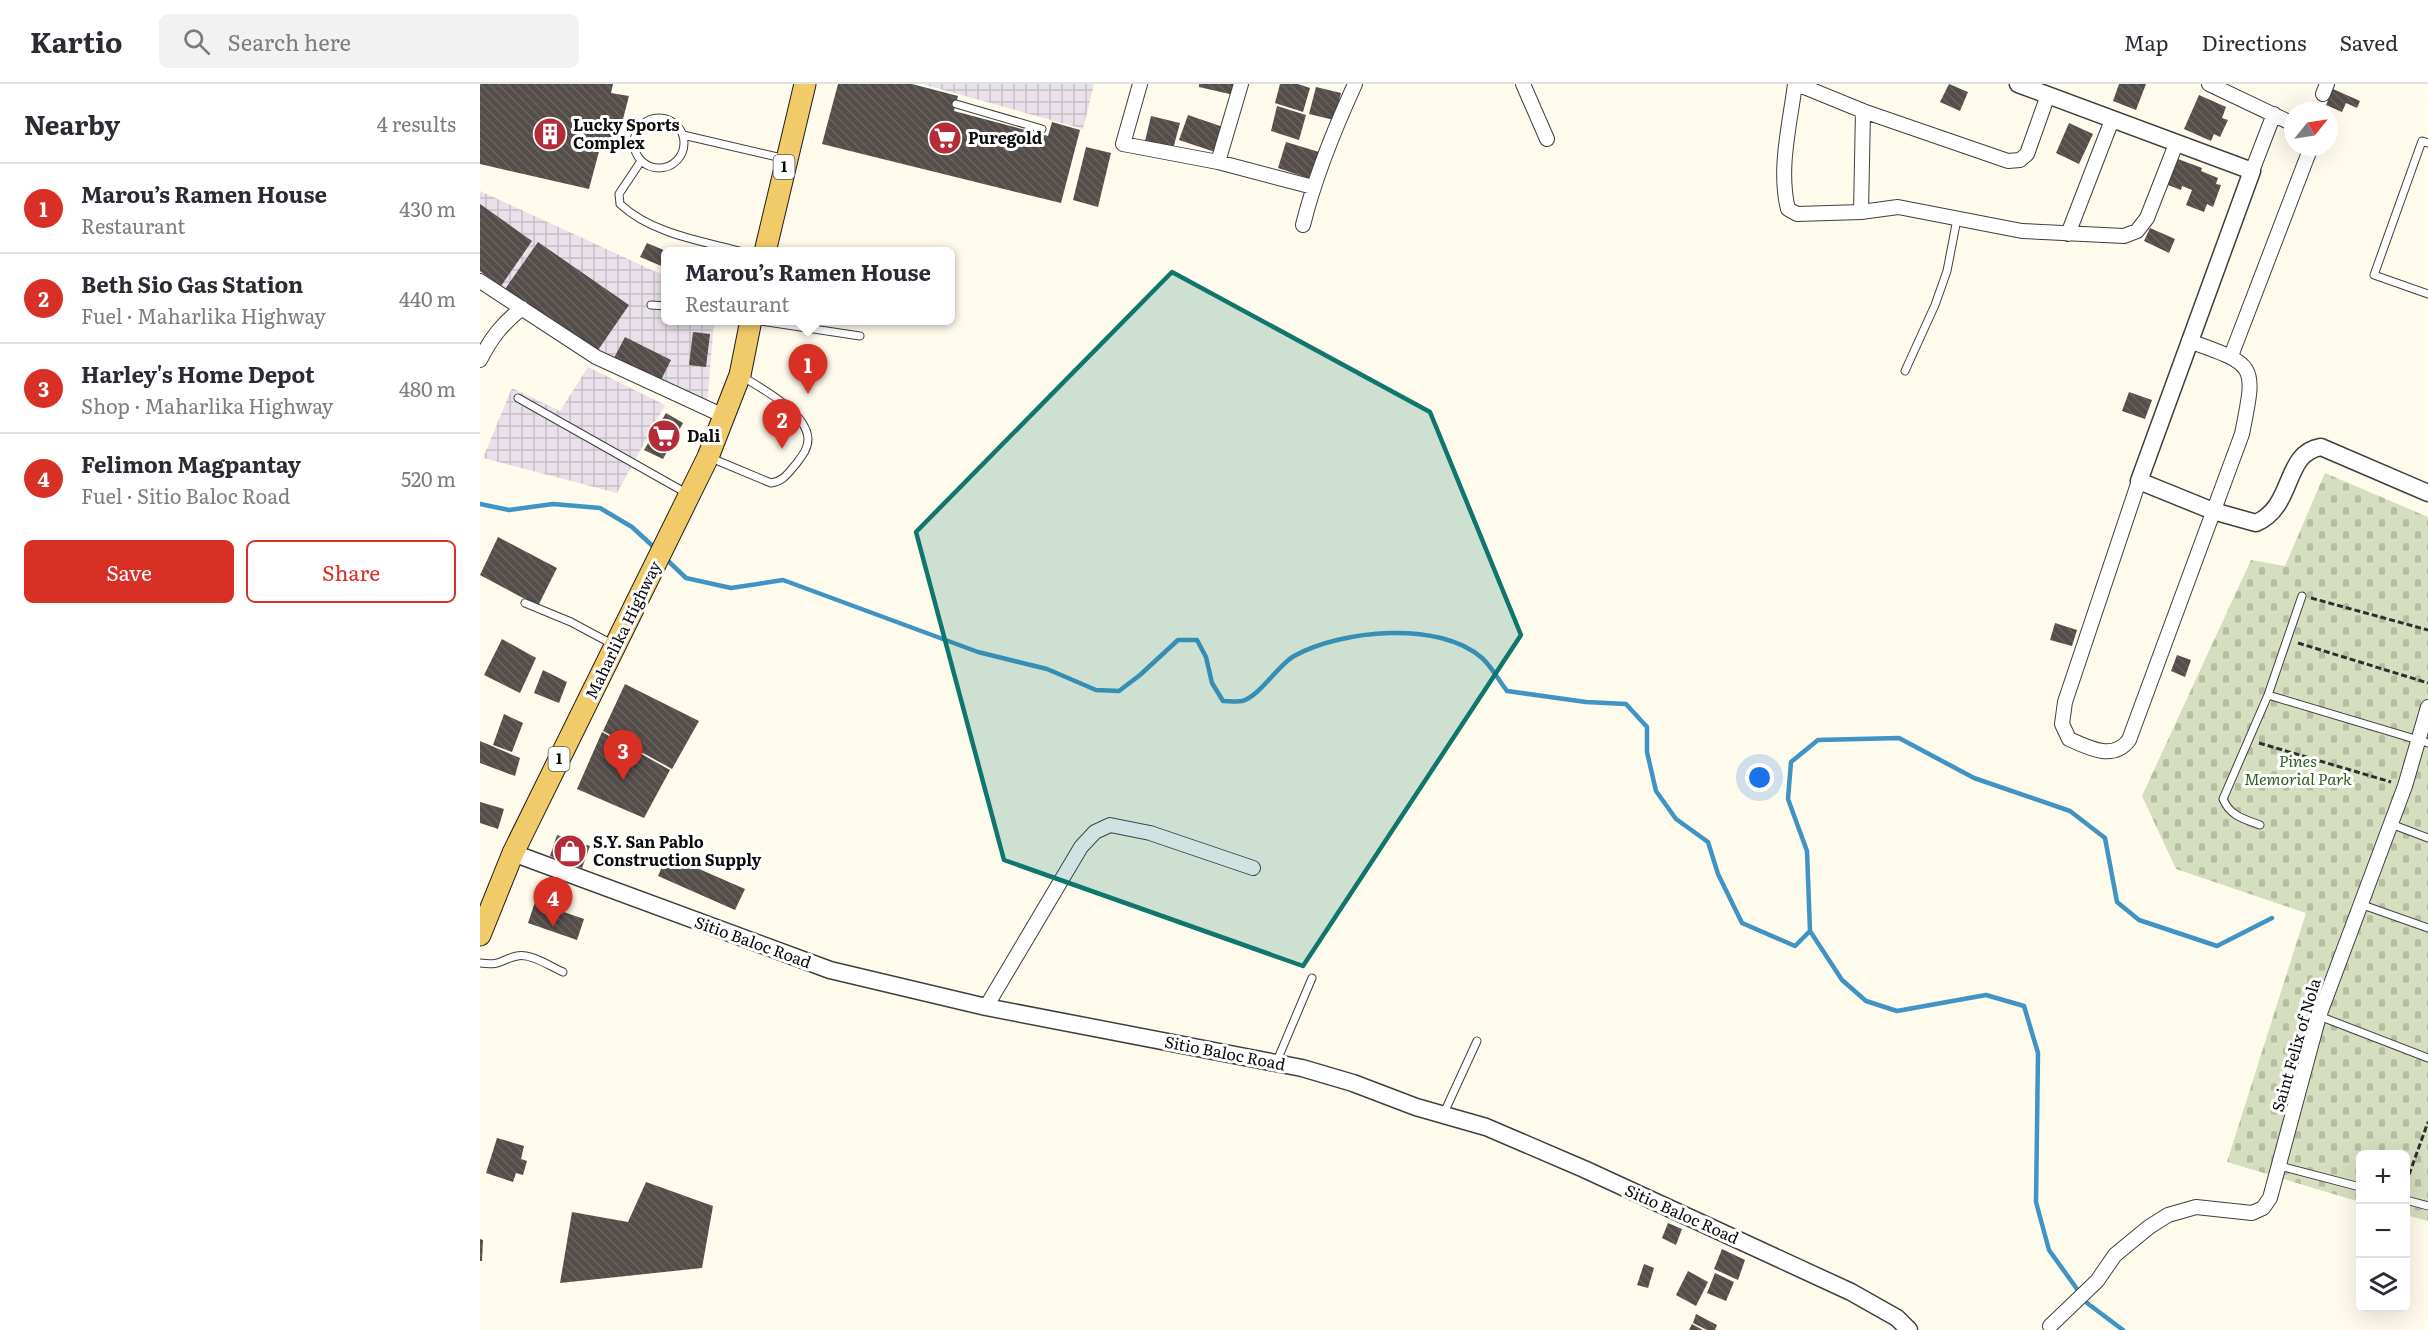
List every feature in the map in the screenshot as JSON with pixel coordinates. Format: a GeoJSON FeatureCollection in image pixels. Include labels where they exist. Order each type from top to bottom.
{"type":"FeatureCollection","features":[{"type":"Feature","properties":{"kind":"main road","name":"1"},"geometry":{"type":"LineString","coordinates":[[766,247],[803,84]]}},
{"type":"Feature","properties":{"kind":"main road","name":"Maharlika Highway"},"geometry":{"type":"LineString","coordinates":[[480,935],[513,853],[690,495],[726,417],[740,375],[752,325]]}},
{"type":"Feature","properties":{"kind":"street"},"geometry":{"type":"LineString","coordinates":[[1140,84],[1123,144],[1218,162],[1313,187]]}},
{"type":"Feature","properties":{"kind":"street"},"geometry":{"type":"LineString","coordinates":[[1218,162],[1241,84]]}},
{"type":"Feature","properties":{"kind":"street"},"geometry":{"type":"LineString","coordinates":[[1303,225],[1313,187],[1330,139],[1355,84]]}},
{"type":"Feature","properties":{"kind":"street"},"geometry":{"type":"LineString","coordinates":[[1523,84],[1547,139]]}},
{"type":"Feature","properties":{"kind":"street"},"geometry":{"type":"LineString","coordinates":[[2048,95],[2027,154],[2020,160],[2008,161],[1863,111],[1796,84],[1785,155],[1784,195],[1788,209],[1797,214],[1861,212],[1898,207],[2022,231],[2124,236],[2138,231],[2147,219],[2176,144]]}},
{"type":"Feature","properties":{"kind":"street"},"geometry":{"type":"LineString","coordinates":[[2018,84],[2252,171]]}},
{"type":"Feature","properties":{"kind":"street"},"geometry":{"type":"LineString","coordinates":[[2209,84],[2284,119]]}},
{"type":"Feature","properties":{"kind":"street"},"geometry":{"type":"LineString","coordinates":[[1861,212],[1863,111]]}},
{"type":"Feature","properties":{"kind":"street"},"geometry":{"type":"LineString","coordinates":[[2189,341],[2231,356],[2246,368],[2251,378],[2251,392],[2242,434],[2129,740],[2123,749],[2108,753],[2069,739],[2062,724],[2065,702],[2189,341],[2274,114]]}},
{"type":"Feature","properties":{"kind":"street"},"geometry":{"type":"LineString","coordinates":[[2068,234],[2112,120]]}},
{"type":"Feature","properties":{"kind":"street"},"geometry":{"type":"LineString","coordinates":[[2231,356],[2308,156]]}},
{"type":"Feature","properties":{"kind":"street"},"geometry":{"type":"LineString","coordinates":[[480,281],[596,357],[726,417]]}},
{"type":"Feature","properties":{"kind":"street"},"geometry":{"type":"LineString","coordinates":[[480,360],[502,324],[522,308]]}},
{"type":"Feature","properties":{"kind":"street"},"geometry":{"type":"LineString","coordinates":[[2139,482],[2214,511],[2256,523],[2268,518],[2279,504],[2300,457],[2309,449],[2321,447],[2428,493]]}},
{"type":"Feature","properties":{"kind":"street","name":"Saint Felix of Nola"},"geometry":{"type":"LineString","coordinates":[[2047,1329],[2097,1281],[2115,1255],[2149,1227],[2168,1215],[2196,1207],[2252,1213],[2263,1208],[2270,1198],[2319,1016],[2359,904],[2424,742],[2428,707]]}},
{"type":"Feature","properties":{"kind":"street"},"geometry":{"type":"LineString","coordinates":[[986,1007],[1081,847],[1095,832],[1110,825],[1150,832],[1254,868]]}},
{"type":"Feature","properties":{"kind":"street","name":"Sitio Baloc Road"},"geometry":{"type":"LineString","coordinates":[[513,853],[830,970],[986,1007],[1276,1063],[1353,1083],[1416,1107],[1486,1127],[1799,1266],[1897,1318],[1909,1330]]}},
{"type":"Feature","properties":{"kind":"lane"},"geometry":{"type":"LineString","coordinates":[[956,104],[1042,129]]}},
{"type":"Feature","properties":{"kind":"lane"},"geometry":{"type":"LineString","coordinates":[[652,118],[665,118],[676,124],[683,135],[684,148],[678,160],[666,167],[653,167],[641,160],[634,149],[634,136],[641,125],[652,118]]}},
{"type":"Feature","properties":{"kind":"lane"},"geometry":{"type":"LineString","coordinates":[[683,135],[786,159]]}},
{"type":"Feature","properties":{"kind":"lane"},"geometry":{"type":"LineString","coordinates":[[2428,143],[2422,141],[2374,275],[2428,294]]}},
{"type":"Feature","properties":{"kind":"lane"},"geometry":{"type":"LineString","coordinates":[[641,160],[619,194],[620,204],[631,214],[680,236],[723,247]]}},
{"type":"Feature","properties":{"kind":"lane"},"geometry":{"type":"LineString","coordinates":[[1905,371],[1935,305],[1947,271],[1957,219]]}},
{"type":"Feature","properties":{"kind":"lane"},"geometry":{"type":"LineString","coordinates":[[651,304],[661,305]]}},
{"type":"Feature","properties":{"kind":"lane"},"geometry":{"type":"LineString","coordinates":[[782,325],[860,336]]}},
{"type":"Feature","properties":{"kind":"lane"},"geometry":{"type":"LineString","coordinates":[[708,457],[771,483],[784,479],[805,452],[808,439],[805,427],[778,398],[740,375]]}},
{"type":"Feature","properties":{"kind":"lane"},"geometry":{"type":"LineString","coordinates":[[518,398],[690,495]]}},
{"type":"Feature","properties":{"kind":"lane"},"geometry":{"type":"LineString","coordinates":[[2260,825],[2227,809],[2223,799],[2268,695],[2302,596]]}},
{"type":"Feature","properties":{"kind":"lane"},"geometry":{"type":"LineString","coordinates":[[525,603],[571,622],[615,645]]}},
{"type":"Feature","properties":{"kind":"lane"},"geometry":{"type":"LineString","coordinates":[[2268,695],[2424,742]]}},
{"type":"Feature","properties":{"kind":"lane"},"geometry":{"type":"LineString","coordinates":[[2391,824],[2428,838]]}},
{"type":"Feature","properties":{"kind":"lane"},"geometry":{"type":"LineString","coordinates":[[2359,904],[2428,928]]}},
{"type":"Feature","properties":{"kind":"lane"},"geometry":{"type":"LineString","coordinates":[[480,963],[496,966],[518,956],[528,957],[563,972]]}},
{"type":"Feature","properties":{"kind":"lane"},"geometry":{"type":"LineString","coordinates":[[1276,1063],[1312,978]]}},
{"type":"Feature","properties":{"kind":"lane"},"geometry":{"type":"LineString","coordinates":[[2319,1016],[2428,1058]]}},
{"type":"Feature","properties":{"kind":"lane"},"geometry":{"type":"LineString","coordinates":[[1443,1115],[1477,1041]]}},
{"type":"Feature","properties":{"kind":"lane"},"geometry":{"type":"LineString","coordinates":[[2280,1166],[2356,1186]]}},
{"type":"Feature","properties":{"kind":"lane"},"geometry":{"type":"LineString","coordinates":[[2410,1201],[2428,1206]]}},
{"type":"Feature","properties":{"kind":"path"},"geometry":{"type":"LineString","coordinates":[[2302,596],[2428,630]]}},
{"type":"Feature","properties":{"kind":"path"},"geometry":{"type":"LineString","coordinates":[[2288,639],[2428,683]]}},
{"type":"Feature","properties":{"kind":"path"},"geometry":{"type":"LineString","coordinates":[[2249,740],[2405,786]]}},
{"type":"Feature","properties":{"kind":"path"},"geometry":{"type":"LineString","coordinates":[[2410,1172],[2428,1122]]}},
{"type":"Feature","properties":{"kind":"highlighted area"},"geometry":{"type":"Polygon","coordinates":[[[1172,272],[1430,412],[1521,635],[1303,966],[1004,860],[916,532],[1172,272]]]}},
{"type":"Feature","properties":{"kind":"shaded area"},"geometry":{"type":"Polygon","coordinates":[[[922,84],[1094,84],[1083,129],[922,84]]]}},
{"type":"Feature","properties":{"kind":"shaded area"},"geometry":{"type":"Polygon","coordinates":[[[480,191],[661,274],[661,325],[714,325],[707,406],[594,356],[480,281],[480,191]]]}},
{"type":"Feature","properties":{"kind":"shaded area"},"geometry":{"type":"Polygon","coordinates":[[[588,367],[665,405],[617,493],[483,458],[512,388],[560,411],[588,367]]]}},
{"type":"Feature","properties":{"kind":"green space","name":"Pines Memorial Park"},"geometry":{"type":"Polygon","coordinates":[[[2325,473],[2428,517],[2428,1221],[2410,1216],[2410,1150],[2356,1150],[2356,1201],[2227,1162],[2306,913],[2176,869],[2142,796],[2251,560],[2285,566],[2325,473]]]}},
{"type":"Feature","properties":{"kind":"building","name":"Lucky Sports Complex"},"geometry":{"type":"Polygon","coordinates":[[[480,84],[613,84],[611,93],[629,96],[616,146],[601,144],[589,189],[480,164],[480,84]]]}},
{"type":"Feature","properties":{"kind":"building","name":"Puregold"},"geometry":{"type":"Polygon","coordinates":[[[838,84],[912,84],[958,96],[954,111],[1048,136],[1052,122],[1080,130],[1061,203],[822,144],[838,84]]]}},
{"type":"Feature","properties":{"kind":"building"},"geometry":{"type":"Polygon","coordinates":[[[1199,84],[1237,84],[1234,95],[1199,87],[1199,84]]]}},
{"type":"Feature","properties":{"kind":"building"},"geometry":{"type":"Polygon","coordinates":[[[1280,84],[1298,84],[1310,88],[1303,112],[1275,103],[1280,84]]]}},
{"type":"Feature","properties":{"kind":"building"},"geometry":{"type":"Polygon","coordinates":[[[1949,84],[1968,92],[1960,111],[1940,102],[1949,84]]]}},
{"type":"Feature","properties":{"kind":"building"},"geometry":{"type":"Polygon","coordinates":[[[2119,84],[2146,84],[2136,110],[2113,101],[2119,84]]]}},
{"type":"Feature","properties":{"kind":"building"},"geometry":{"type":"Polygon","coordinates":[[[1316,87],[1341,93],[1334,120],[1309,114],[1316,87]]]}},
{"type":"Feature","properties":{"kind":"building"},"geometry":{"type":"Polygon","coordinates":[[[2333,89],[2360,101],[2357,108],[2346,103],[2342,112],[2338,110],[2338,102],[2327,102],[2333,89]]]}},
{"type":"Feature","properties":{"kind":"building"},"geometry":{"type":"Polygon","coordinates":[[[2199,95],[2226,107],[2222,118],[2228,120],[2220,137],[2214,134],[2211,141],[2184,129],[2199,95]]]}},
{"type":"Feature","properties":{"kind":"building"},"geometry":{"type":"Polygon","coordinates":[[[1277,106],[1306,115],[1299,140],[1271,131],[1277,106]]]}},
{"type":"Feature","properties":{"kind":"building"},"geometry":{"type":"Polygon","coordinates":[[[1188,115],[1226,128],[1218,153],[1179,140],[1188,115]]]}},
{"type":"Feature","properties":{"kind":"building"},"geometry":{"type":"Polygon","coordinates":[[[1151,116],[1180,123],[1173,149],[1145,141],[1151,116]]]}},
{"type":"Feature","properties":{"kind":"building"},"geometry":{"type":"Polygon","coordinates":[[[2069,123],[2093,134],[2079,164],[2056,153],[2069,123]]]}},
{"type":"Feature","properties":{"kind":"building"},"geometry":{"type":"Polygon","coordinates":[[[1286,142],[1319,152],[1311,179],[1278,168],[1286,142]]]}},
{"type":"Feature","properties":{"kind":"building"},"geometry":{"type":"Polygon","coordinates":[[[1086,147],[1111,153],[1098,207],[1073,200],[1086,147]]]}},
{"type":"Feature","properties":{"kind":"building"},"geometry":{"type":"Polygon","coordinates":[[[2178,159],[2202,168],[2201,171],[2218,178],[2216,184],[2221,185],[2213,207],[2207,204],[2204,212],[2186,205],[2192,190],[2182,186],[2181,190],[2168,185],[2178,159]]]}},
{"type":"Feature","properties":{"kind":"building"},"geometry":{"type":"Polygon","coordinates":[[[480,204],[532,241],[501,286],[480,271],[480,204]]]}},
{"type":"Feature","properties":{"kind":"building"},"geometry":{"type":"Polygon","coordinates":[[[2150,228],[2175,239],[2169,253],[2144,241],[2150,228]]]}},
{"type":"Feature","properties":{"kind":"building"},"geometry":{"type":"Polygon","coordinates":[[[538,242],[629,305],[594,356],[503,292],[538,242]]]}},
{"type":"Feature","properties":{"kind":"building"},"geometry":{"type":"Polygon","coordinates":[[[647,243],[661,249],[661,266],[640,257],[647,243]]]}},
{"type":"Feature","properties":{"kind":"building"},"geometry":{"type":"Polygon","coordinates":[[[693,332],[710,334],[706,367],[689,365],[693,332]]]}},
{"type":"Feature","properties":{"kind":"building"},"geometry":{"type":"Polygon","coordinates":[[[625,337],[671,360],[660,382],[614,358],[625,337]]]}},
{"type":"Feature","properties":{"kind":"building"},"geometry":{"type":"Polygon","coordinates":[[[2129,392],[2152,400],[2145,419],[2122,411],[2129,392]]]}},
{"type":"Feature","properties":{"kind":"building","name":"Dali"},"geometry":{"type":"Polygon","coordinates":[[[666,413],[683,423],[663,459],[644,450],[666,413]]]}},
{"type":"Feature","properties":{"kind":"building"},"geometry":{"type":"Polygon","coordinates":[[[498,537],[557,568],[538,606],[480,575],[498,537]]]}},
{"type":"Feature","properties":{"kind":"building"},"geometry":{"type":"Polygon","coordinates":[[[2055,623],[2077,630],[2072,646],[2050,640],[2055,623]]]}},
{"type":"Feature","properties":{"kind":"building"},"geometry":{"type":"Polygon","coordinates":[[[502,639],[536,658],[520,693],[484,675],[502,639]]]}},
{"type":"Feature","properties":{"kind":"building"},"geometry":{"type":"Polygon","coordinates":[[[2177,655],[2191,660],[2185,677],[2171,671],[2177,655]]]}},
{"type":"Feature","properties":{"kind":"building"},"geometry":{"type":"Polygon","coordinates":[[[543,670],[567,682],[559,703],[534,693],[543,670]]]}},
{"type":"Feature","properties":{"kind":"building"},"geometry":{"type":"Polygon","coordinates":[[[625,684],[699,721],[672,769],[603,731],[625,684]]]}},
{"type":"Feature","properties":{"kind":"building"},"geometry":{"type":"Polygon","coordinates":[[[504,714],[523,723],[512,752],[493,745],[504,714]]]}},
{"type":"Feature","properties":{"kind":"building"},"geometry":{"type":"Polygon","coordinates":[[[602,732],[670,770],[644,818],[577,789],[602,732]]]}},
{"type":"Feature","properties":{"kind":"building"},"geometry":{"type":"Polygon","coordinates":[[[480,741],[520,758],[515,776],[480,763],[480,741]]]}},
{"type":"Feature","properties":{"kind":"building"},"geometry":{"type":"Polygon","coordinates":[[[480,802],[504,809],[498,829],[480,823],[480,802]]]}},
{"type":"Feature","properties":{"kind":"building","name":"S.Y. San Pablo Construction Supply"},"geometry":{"type":"Polygon","coordinates":[[[557,835],[590,846],[582,868],[550,856],[557,835]]]}},
{"type":"Feature","properties":{"kind":"building"},"geometry":{"type":"Polygon","coordinates":[[[667,855],[745,889],[735,910],[658,876],[667,855]]]}},
{"type":"Feature","properties":{"kind":"building"},"geometry":{"type":"Polygon","coordinates":[[[535,902],[584,919],[577,940],[528,923],[535,902]]]}},
{"type":"Feature","properties":{"kind":"building"},"geometry":{"type":"Polygon","coordinates":[[[497,1138],[524,1146],[521,1159],[527,1161],[523,1175],[516,1173],[513,1182],[486,1173],[497,1138]]]}},
{"type":"Feature","properties":{"kind":"building"},"geometry":{"type":"Polygon","coordinates":[[[646,1182],[713,1206],[702,1268],[560,1283],[572,1212],[628,1222],[646,1182]]]}},
{"type":"Feature","properties":{"kind":"building"},"geometry":{"type":"Polygon","coordinates":[[[1668,1223],[1682,1229],[1676,1245],[1662,1238],[1668,1223]]]}},
{"type":"Feature","properties":{"kind":"building"},"geometry":{"type":"Polygon","coordinates":[[[480,1239],[483,1240],[482,1261],[480,1261],[480,1239]]]}},
{"type":"Feature","properties":{"kind":"building"},"geometry":{"type":"Polygon","coordinates":[[[1722,1249],[1745,1260],[1738,1280],[1714,1269],[1722,1249]]]}},
{"type":"Feature","properties":{"kind":"building"},"geometry":{"type":"Polygon","coordinates":[[[1644,1264],[1654,1268],[1648,1288],[1637,1285],[1644,1264]]]}},
{"type":"Feature","properties":{"kind":"building"},"geometry":{"type":"Polygon","coordinates":[[[1688,1271],[1708,1282],[1696,1306],[1676,1295],[1688,1271]]]}},
{"type":"Feature","properties":{"kind":"building"},"geometry":{"type":"Polygon","coordinates":[[[1715,1273],[1734,1282],[1726,1301],[1707,1293],[1715,1273]]]}},
{"type":"Feature","properties":{"kind":"building"},"geometry":{"type":"Polygon","coordinates":[[[1696,1314],[1717,1325],[1715,1330],[1707,1330],[1693,1323],[1696,1314]]]}},
{"type":"Feature","properties":{"kind":"building"},"geometry":{"type":"Polygon","coordinates":[[[1692,1324],[1703,1330],[1689,1330],[1692,1324]]]}},
{"type":"Feature","properties":{"kind":"waterway"},"geometry":{"type":"LineString","coordinates":[[480,504],[509,510],[553,504],[600,508],[632,527],[657,550]]}},
{"type":"Feature","properties":{"kind":"waterway"},"geometry":{"type":"LineString","coordinates":[[665,558],[686,578],[731,588],[783,580],[978,652],[1047,669],[1096,690],[1119,691],[1178,640],[1197,640],[1206,657],[1212,683],[1223,701],[1242,701],[1255,694],[1288,660],[1314,647],[1363,635],[1389,633],[1441,638],[1464,646],[1482,658],[1507,691],[1586,702],[1626,704],[1647,727],[1647,752],[1656,791],[1676,819],[1708,842],[1718,874],[1742,923],[1795,946],[1810,931]]}},
{"type":"Feature","properties":{"kind":"waterway"},"geometry":{"type":"LineString","coordinates":[[2123,1330],[2087,1303],[2049,1250],[2036,1202],[2038,1053],[2024,1006],[1986,995],[1897,1011],[1866,1001],[1842,980],[1810,931],[1807,851],[1788,799],[1791,762],[1818,740],[1899,738],[1974,778],[2070,811],[2105,838],[2117,902],[2139,920],[2217,946],[2272,918]]}},
{"type":"Feature","properties":{"kind":"place","name":"Lucky Sports Complex"},"geometry":{"type":"Point","coordinates":[550,134]}},
{"type":"Feature","properties":{"kind":"place","name":"Puregold"},"geometry":{"type":"Point","coordinates":[945,138]}},
{"type":"Feature","properties":{"kind":"place","name":"Marou’s Ramen House"},"geometry":{"type":"Point","coordinates":[808,394]}},
{"type":"Feature","properties":{"kind":"place","name":"Dali"},"geometry":{"type":"Point","coordinates":[664,436]}},
{"type":"Feature","properties":{"kind":"place","name":"Beth Sio Gas Station"},"geometry":{"type":"Point","coordinates":[782,449]}},
{"type":"Feature","properties":{"kind":"place","name":"Harley's Home Depot"},"geometry":{"type":"Point","coordinates":[623,780]}},
{"type":"Feature","properties":{"kind":"place","name":"S.Y. San Pablo Construction Supply"},"geometry":{"type":"Point","coordinates":[570,851]}},
{"type":"Feature","properties":{"kind":"place","name":"Felimon Magpantay"},"geometry":{"type":"Point","coordinates":[553,927]}}]}
